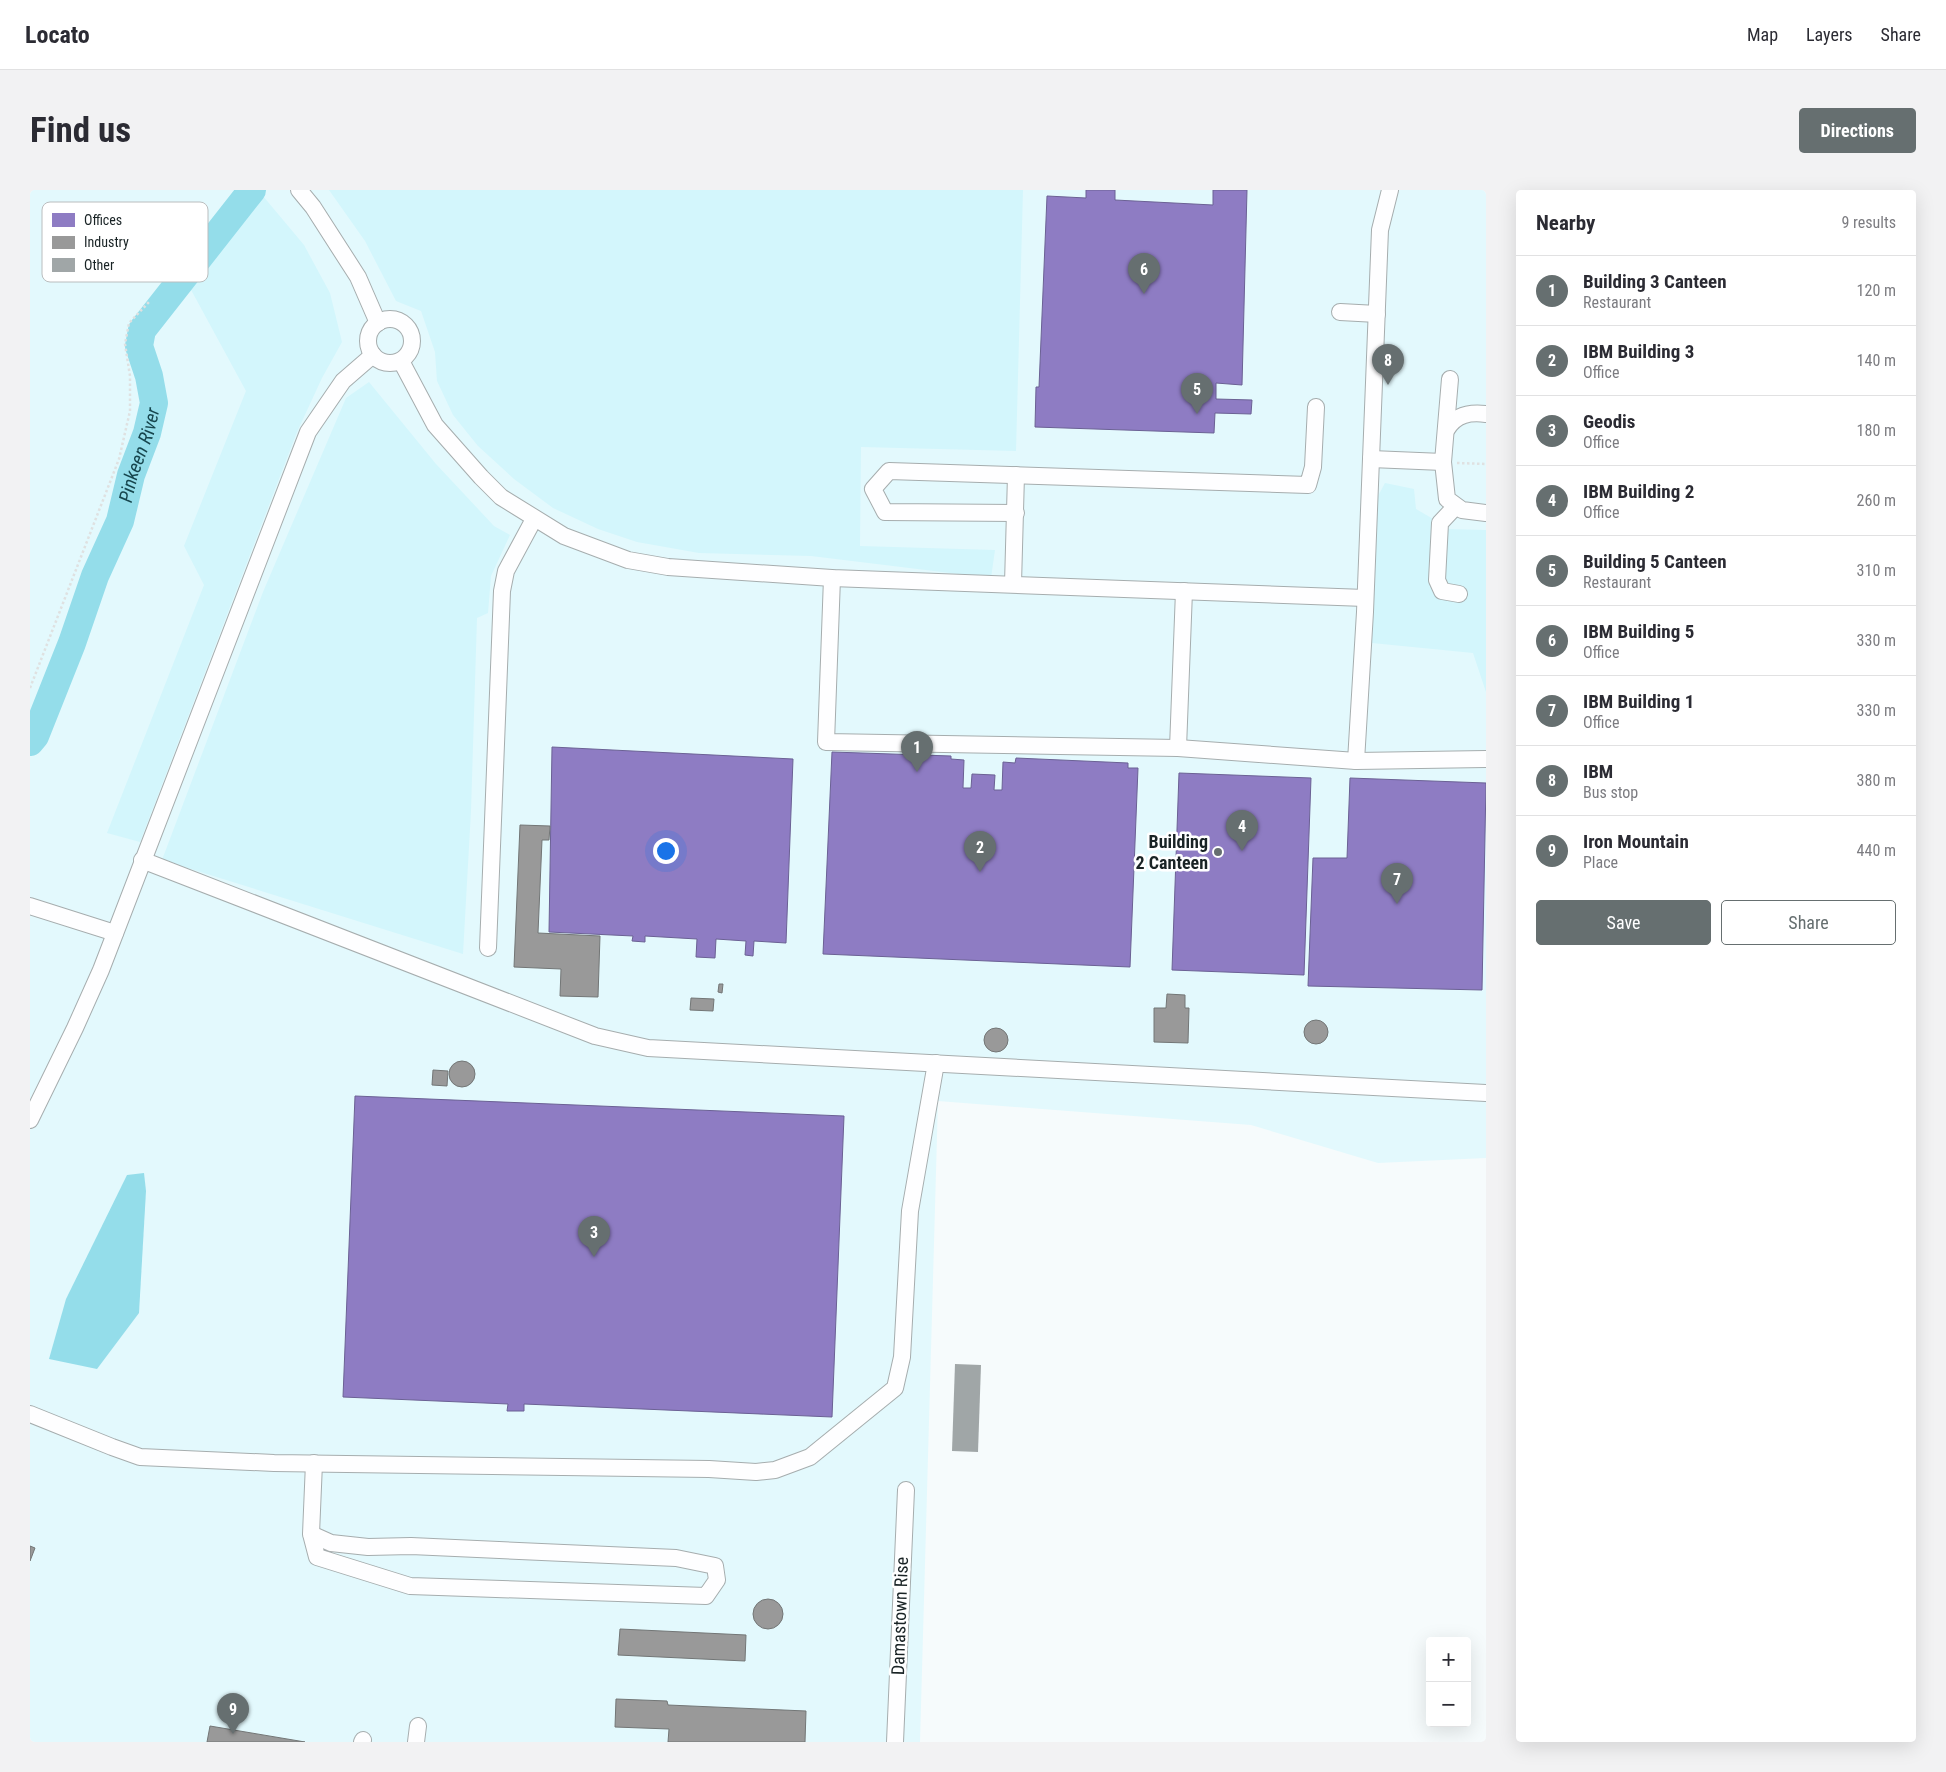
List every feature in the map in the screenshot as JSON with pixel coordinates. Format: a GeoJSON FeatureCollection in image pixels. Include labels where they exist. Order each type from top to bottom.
{"type":"FeatureCollection","features":[{"type":"Feature","properties":{"kind":"street"},"geometry":{"type":"LineString","coordinates":[[299,190],[313,207],[358,277],[378,323]]}},
{"type":"Feature","properties":{"kind":"street"},"geometry":{"type":"LineString","coordinates":[[1356,761],[1365,598],[1380,230],[1390,190]]}},
{"type":"Feature","properties":{"kind":"street"},"geometry":{"type":"LineString","coordinates":[[1340,312],[1377,314]]}},
{"type":"Feature","properties":{"kind":"street"},"geometry":{"type":"LineString","coordinates":[[391,319],[398,321],[409,330],[411,336],[410,350],[401,360],[386,363],[373,355],[368,342],[369,334],[378,323],[391,319]]}},
{"type":"Feature","properties":{"kind":"street"},"geometry":{"type":"LineString","coordinates":[[30,1120],[101,970],[308,432],[343,382],[373,355]]}},
{"type":"Feature","properties":{"kind":"street"},"geometry":{"type":"LineString","coordinates":[[401,360],[436,425],[501,497],[564,536],[628,560],[677,568],[832,578],[1365,598]]}},
{"type":"Feature","properties":{"kind":"street"},"geometry":{"type":"LineString","coordinates":[[1450,379],[1443,462],[1446,498],[1455,507],[1462,510],[1486,513]]}},
{"type":"Feature","properties":{"kind":"street"},"geometry":{"type":"LineString","coordinates":[[1016,513],[885,512],[873,489],[889,472],[1308,486],[1313,467],[1316,407]]}},
{"type":"Feature","properties":{"kind":"street"},"geometry":{"type":"LineString","coordinates":[[1447,429],[1456,418],[1465,414],[1486,414]]}},
{"type":"Feature","properties":{"kind":"street"},"geometry":{"type":"LineString","coordinates":[[1371,459],[1443,462]]}},
{"type":"Feature","properties":{"kind":"street"},"geometry":{"type":"LineString","coordinates":[[1013,584],[1016,475]]}},
{"type":"Feature","properties":{"kind":"street"},"geometry":{"type":"LineString","coordinates":[[1455,507],[1440,523],[1437,580],[1442,591],[1459,594]]}},
{"type":"Feature","properties":{"kind":"street"},"geometry":{"type":"LineString","coordinates":[[488,948],[502,592],[506,571],[534,519]]}},
{"type":"Feature","properties":{"kind":"street"},"geometry":{"type":"LineString","coordinates":[[832,578],[826,742],[1178,748],[1356,761],[1486,760]]}},
{"type":"Feature","properties":{"kind":"street"},"geometry":{"type":"LineString","coordinates":[[1178,748],[1184,591]]}},
{"type":"Feature","properties":{"kind":"street"},"geometry":{"type":"LineString","coordinates":[[142,860],[595,1036],[648,1048],[1486,1093]]}},
{"type":"Feature","properties":{"kind":"street"},"geometry":{"type":"LineString","coordinates":[[30,906],[114,933]]}},
{"type":"Feature","properties":{"kind":"street"},"geometry":{"type":"LineString","coordinates":[[30,1414],[112,1448],[140,1457],[314,1463],[709,1469],[756,1472],[775,1470],[810,1457],[895,1388],[902,1357],[910,1211],[936,1063]]}},
{"type":"Feature","properties":{"kind":"street"},"geometry":{"type":"LineString","coordinates":[[311,1534],[331,1543],[368,1547],[411,1546],[676,1558],[715,1566],[717,1580],[706,1596],[410,1586],[317,1557],[311,1534],[314,1463]]}},
{"type":"Feature","properties":{"kind":"street","name":"Damastown Rise"},"geometry":{"type":"LineString","coordinates":[[895,1742],[906,1490]]}},
{"type":"Feature","properties":{"kind":"path"},"geometry":{"type":"LineString","coordinates":[[30,688],[118,459],[130,411],[130,376],[125,344],[129,323],[149,302]]}},
{"type":"Feature","properties":{"kind":"path"},"geometry":{"type":"LineString","coordinates":[[1443,462],[1486,464]]}},
{"type":"Feature","properties":{"kind":"shaded area"},"geometry":{"type":"Polygon","coordinates":[[[30,190],[1486,190],[1486,1158],[1378,1163],[1251,1125],[938,1101],[920,1742],[30,1742],[30,190]]]}},
{"type":"Feature","properties":{"kind":"shaded area"},"geometry":{"type":"Polygon","coordinates":[[[329,190],[1023,190],[1016,451],[861,447],[860,546],[995,550],[991,578],[811,556],[699,553],[637,542],[598,529],[553,508],[514,479],[478,446],[453,415],[437,381],[435,352],[421,311],[396,301],[365,241],[329,190]]]}},
{"type":"Feature","properties":{"kind":"shaded area"},"geometry":{"type":"Polygon","coordinates":[[[263,196],[304,245],[330,293],[342,342],[322,378],[297,432],[140,842],[107,833],[204,585],[184,546],[246,391],[190,288],[195,282],[208,282],[208,265],[263,196]]]}},
{"type":"Feature","properties":{"kind":"shaded area"},"geometry":{"type":"Polygon","coordinates":[[[369,382],[436,464],[494,526],[510,535],[491,576],[488,613],[477,618],[471,811],[463,954],[162,860],[263,592],[346,398],[369,382]]]}},
{"type":"Feature","properties":{"kind":"shaded area"},"geometry":{"type":"Polygon","coordinates":[[[1385,483],[1414,489],[1416,509],[1440,523],[1445,529],[1486,530],[1486,692],[1473,653],[1372,643],[1378,496],[1385,483]]]}},
{"type":"Feature","properties":{"kind":"water"},"geometry":{"type":"Polygon","coordinates":[[[144,1173],[146,1191],[139,1313],[97,1369],[49,1359],[66,1299],[127,1175],[144,1173]]]}},
{"type":"Feature","properties":{"kind":"building: Offices"},"geometry":{"type":"Polygon","coordinates":[[[1086,190],[1115,190],[1115,200],[1213,205],[1213,190],[1247,190],[1242,385],[1216,383],[1216,399],[1252,400],[1251,414],[1215,413],[1214,433],[1035,427],[1036,387],[1039,387],[1047,196],[1086,198],[1086,190]]]}},
{"type":"Feature","properties":{"kind":"building: Offices"},"geometry":{"type":"Polygon","coordinates":[[[552,747],[793,759],[786,943],[754,941],[753,956],[745,955],[746,941],[716,939],[715,958],[696,957],[697,939],[645,936],[645,942],[632,941],[633,936],[549,932],[552,747]]]}},
{"type":"Feature","properties":{"kind":"building: Offices"},"geometry":{"type":"Polygon","coordinates":[[[832,752],[951,756],[951,759],[964,760],[963,788],[971,788],[972,774],[995,775],[994,790],[1002,790],[1003,762],[1015,763],[1016,758],[1128,763],[1128,768],[1138,768],[1130,967],[823,954],[832,752]]]}},
{"type":"Feature","properties":{"kind":"building: Offices"},"geometry":{"type":"Polygon","coordinates":[[[1179,773],[1311,778],[1304,975],[1172,970],[1179,773]]]}},
{"type":"Feature","properties":{"kind":"building: Offices"},"geometry":{"type":"Polygon","coordinates":[[[1350,778],[1486,783],[1482,990],[1308,986],[1313,858],[1347,858],[1350,778]]]}},
{"type":"Feature","properties":{"kind":"building: Offices"},"geometry":{"type":"Polygon","coordinates":[[[355,1096],[844,1116],[832,1417],[524,1404],[524,1411],[507,1411],[508,1404],[343,1397],[355,1096]]]}},
{"type":"Feature","properties":{"kind":"building: Industry"},"geometry":{"type":"Polygon","coordinates":[[[520,825],[550,826],[549,840],[542,840],[538,933],[600,936],[598,997],[560,996],[561,969],[514,967],[520,825]]]}},
{"type":"Feature","properties":{"kind":"building: Industry"},"geometry":{"type":"Polygon","coordinates":[[[719,984],[723,984],[722,993],[718,992],[719,984]]]}},
{"type":"Feature","properties":{"kind":"building: Industry"},"geometry":{"type":"Polygon","coordinates":[[[1167,994],[1185,995],[1185,1008],[1189,1008],[1188,1043],[1154,1042],[1154,1008],[1166,1008],[1167,994]]]}},
{"type":"Feature","properties":{"kind":"building: Industry"},"geometry":{"type":"Polygon","coordinates":[[[691,998],[714,999],[713,1011],[690,1010],[691,998]]]}},
{"type":"Feature","properties":{"kind":"building: Industry"},"geometry":{"type":"Polygon","coordinates":[[[1311,1020],[1321,1020],[1328,1027],[1328,1037],[1321,1044],[1311,1044],[1304,1037],[1304,1027],[1311,1020]]]}},
{"type":"Feature","properties":{"kind":"building: Industry"},"geometry":{"type":"Polygon","coordinates":[[[996,1028],[1005,1031],[1008,1040],[1005,1049],[996,1052],[987,1049],[984,1040],[987,1031],[996,1028]]]}},
{"type":"Feature","properties":{"kind":"building: Industry"},"geometry":{"type":"Polygon","coordinates":[[[462,1061],[471,1065],[475,1074],[471,1083],[462,1087],[453,1083],[449,1074],[453,1065],[462,1061]]]}},
{"type":"Feature","properties":{"kind":"building: Industry"},"geometry":{"type":"Polygon","coordinates":[[[433,1070],[448,1071],[447,1086],[432,1085],[433,1070]]]}},
{"type":"Feature","properties":{"kind":"building: Industry"},"geometry":{"type":"Polygon","coordinates":[[[30,1546],[35,1548],[30,1561],[30,1546]]]}},
{"type":"Feature","properties":{"kind":"building: Industry"},"geometry":{"type":"Polygon","coordinates":[[[768,1599],[779,1603],[783,1614],[779,1625],[768,1629],[757,1625],[753,1614],[757,1603],[768,1599]]]}},
{"type":"Feature","properties":{"kind":"building: Industry"},"geometry":{"type":"Polygon","coordinates":[[[620,1629],[746,1635],[745,1661],[618,1655],[620,1629]]]}},
{"type":"Feature","properties":{"kind":"building: Industry"},"geometry":{"type":"Polygon","coordinates":[[[616,1699],[667,1701],[668,1705],[806,1711],[805,1742],[668,1742],[669,1729],[615,1727],[616,1699]]]}},
{"type":"Feature","properties":{"kind":"building: Industry"},"geometry":{"type":"Polygon","coordinates":[[[210,1726],[305,1742],[207,1742],[210,1726]]]}},
{"type":"Feature","properties":{"kind":"building: Other"},"geometry":{"type":"Polygon","coordinates":[[[955,1364],[981,1365],[978,1452],[952,1451],[955,1364]]]}},
{"type":"Feature","properties":{"kind":"waterway","name":"Pinkeen River"},"geometry":{"type":"LineString","coordinates":[[208,246],[252,190]]}},
{"type":"Feature","properties":{"kind":"waterway","name":"Pinkeen River"},"geometry":{"type":"LineString","coordinates":[[30,742],[35,736],[72,643],[95,576],[120,521],[131,475],[147,433],[154,403],[149,376],[139,346],[142,330],[180,282]]}},
{"type":"Feature","properties":{"kind":"place","name":"IBM Building 5"},"geometry":{"type":"Point","coordinates":[1144,294]}},
{"type":"Feature","properties":{"kind":"place","name":"IBM"},"geometry":{"type":"Point","coordinates":[1388,385]}},
{"type":"Feature","properties":{"kind":"place","name":"Building 5 Canteen"},"geometry":{"type":"Point","coordinates":[1197,414]}},
{"type":"Feature","properties":{"kind":"place","name":"Building 3 Canteen"},"geometry":{"type":"Point","coordinates":[917,772]}},
{"type":"Feature","properties":{"kind":"place","name":"IBM Building 2"},"geometry":{"type":"Point","coordinates":[1242,851]}},
{"type":"Feature","properties":{"kind":"place","name":"Building 2 Canteen"},"geometry":{"type":"Point","coordinates":[1218,852]}},
{"type":"Feature","properties":{"kind":"place","name":"IBM Building 3"},"geometry":{"type":"Point","coordinates":[980,872]}},
{"type":"Feature","properties":{"kind":"place","name":"IBM Building 1"},"geometry":{"type":"Point","coordinates":[1397,904]}},
{"type":"Feature","properties":{"kind":"place","name":"Geodis"},"geometry":{"type":"Point","coordinates":[594,1257]}},
{"type":"Feature","properties":{"kind":"place","name":"Iron Mountain"},"geometry":{"type":"Point","coordinates":[233,1734]}}]}
